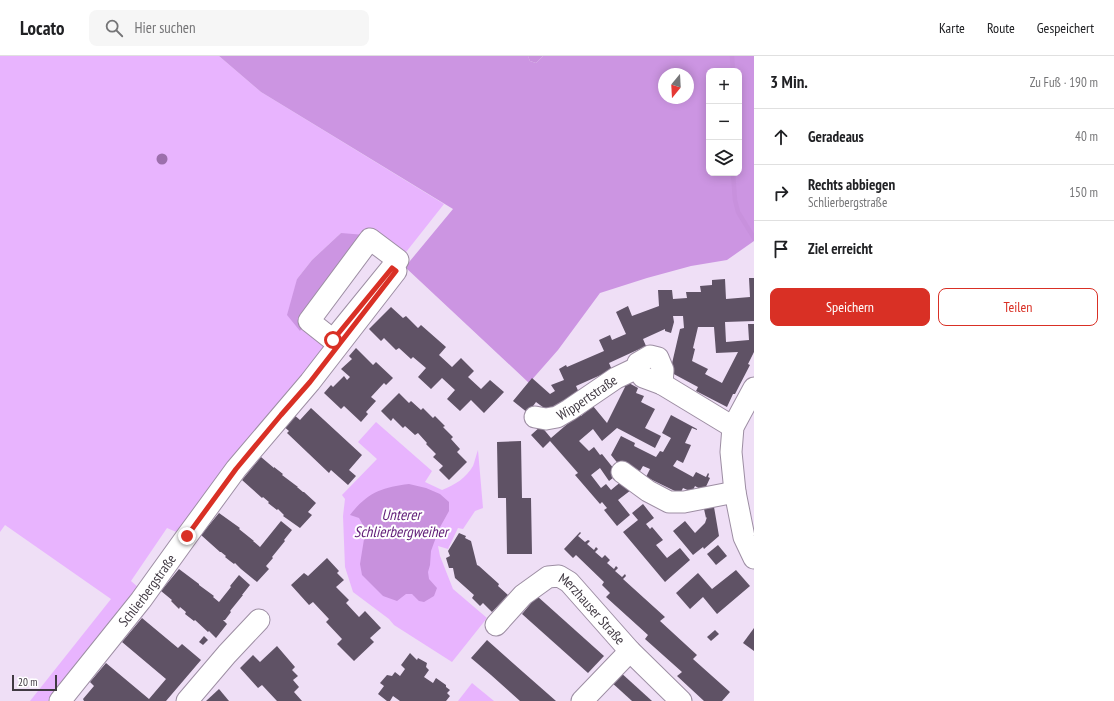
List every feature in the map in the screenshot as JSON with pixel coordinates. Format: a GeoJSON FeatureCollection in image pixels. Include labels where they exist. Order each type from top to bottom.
{"type":"FeatureCollection","features":[{"type":"Feature","properties":{"kind":"street"},"geometry":{"type":"LineString","coordinates":[[370,239],[398,260],[394,269],[333,340],[309,321],[370,239]]}},
{"type":"Feature","properties":{"kind":"street","name":"Schlierbergstraße"},"geometry":{"type":"LineString","coordinates":[[60,701],[141,600],[236,469],[310,382],[394,269]]}},
{"type":"Feature","properties":{"kind":"street","name":"Wippertstraße"},"geometry":{"type":"LineString","coordinates":[[535,417],[546,419],[556,417],[569,410],[616,378],[637,368],[642,376],[662,384],[733,427]]}},
{"type":"Feature","properties":{"kind":"street"},"geometry":{"type":"LineString","coordinates":[[754,388],[733,427],[731,452],[735,492],[744,537],[754,558]]}},
{"type":"Feature","properties":{"kind":"street"},"geometry":{"type":"LineString","coordinates":[[622,472],[648,491],[669,502],[684,502],[735,492]]}},
{"type":"Feature","properties":{"kind":"street","name":"Merzhauser Straße"},"geometry":{"type":"LineString","coordinates":[[496,625],[523,595],[548,577],[559,576],[569,582],[630,651],[681,701]]}},
{"type":"Feature","properties":{"kind":"street"},"geometry":{"type":"LineString","coordinates":[[187,701],[227,654],[259,620]]}},
{"type":"Feature","properties":{"kind":"street","name":"Merzhauser Straße"},"geometry":{"type":"LineString","coordinates":[[582,701],[630,651]]}},
{"type":"Feature","properties":{"kind":"shaded area"},"geometry":{"type":"Polygon","coordinates":[[[0,56],[219,56],[261,92],[444,204],[399,261],[341,233],[312,260],[297,279],[300,331],[307,323],[331,342],[181,534],[167,528],[131,581],[139,588],[48,701],[30,701],[111,599],[5,525],[0,532],[0,56]]]}},
{"type":"Feature","properties":{"kind":"shaded area"},"geometry":{"type":"Polygon","coordinates":[[[219,56],[528,56],[530,61],[536,63],[543,56],[754,56],[754,241],[727,260],[691,266],[600,293],[558,350],[529,383],[405,267],[453,209],[261,92],[219,56]]]}},
{"type":"Feature","properties":{"kind":"shaded area"},"geometry":{"type":"Polygon","coordinates":[[[341,233],[365,235],[309,321],[300,331],[287,315],[297,279],[312,260],[341,233]]]}},
{"type":"Feature","properties":{"kind":"shaded area"},"geometry":{"type":"Polygon","coordinates":[[[376,422],[432,471],[425,482],[442,490],[464,478],[473,466],[478,450],[483,508],[475,511],[463,529],[458,528],[448,549],[438,546],[440,556],[453,589],[487,618],[452,662],[394,625],[389,619],[353,592],[345,567],[343,516],[345,499],[342,495],[377,459],[358,442],[376,422]]]}},
{"type":"Feature","properties":{"kind":"shaded area"},"geometry":{"type":"Polygon","coordinates":[[[472,683],[494,701],[458,701],[472,683]]]}},
{"type":"Feature","properties":{"kind":"water"},"geometry":{"type":"Polygon","coordinates":[[[528,56],[543,56],[536,63],[530,61],[528,56]]]}},
{"type":"Feature","properties":{"kind":"water","name":"Unterer Schlierbergweiher"},"geometry":{"type":"Polygon","coordinates":[[[409,484],[426,488],[440,494],[449,502],[449,511],[439,529],[431,551],[428,572],[429,579],[437,588],[434,596],[424,602],[419,601],[412,594],[406,594],[397,601],[383,596],[362,575],[360,564],[365,533],[364,527],[359,518],[350,515],[356,507],[376,492],[391,487],[409,484]]]}},
{"type":"Feature","properties":{"kind":"building"},"geometry":{"type":"Polygon","coordinates":[[[749,278],[754,278],[754,321],[725,322],[726,342],[749,340],[748,324],[754,324],[754,352],[748,364],[750,365],[727,407],[696,391],[698,387],[670,372],[680,329],[684,328],[683,316],[673,316],[674,322],[671,333],[665,331],[665,329],[643,339],[646,346],[609,363],[612,370],[576,386],[580,395],[548,411],[536,402],[528,413],[513,401],[532,378],[550,394],[555,391],[551,385],[564,380],[559,369],[604,351],[599,340],[610,335],[612,340],[626,334],[616,312],[628,306],[632,316],[659,306],[658,290],[672,290],[673,299],[687,298],[686,292],[701,292],[700,286],[712,285],[712,280],[725,279],[726,299],[750,297],[749,278]],[[698,327],[693,348],[695,349],[692,361],[708,369],[705,374],[722,383],[738,352],[716,353],[714,327],[698,327]]]}},
{"type":"Feature","properties":{"kind":"building"},"geometry":{"type":"Polygon","coordinates":[[[391,307],[403,318],[406,316],[418,328],[421,325],[446,347],[439,355],[452,367],[461,358],[474,371],[468,377],[481,389],[490,380],[504,392],[484,413],[471,400],[460,411],[447,399],[455,390],[442,378],[431,389],[418,377],[426,368],[413,357],[411,359],[399,348],[396,350],[384,338],[381,341],[369,329],[391,307]]]}},
{"type":"Feature","properties":{"kind":"building"},"geometry":{"type":"Polygon","coordinates":[[[356,348],[373,365],[376,362],[393,378],[386,385],[384,383],[371,397],[376,401],[366,412],[368,414],[361,422],[344,406],[341,409],[324,393],[331,385],[333,387],[344,376],[347,380],[350,377],[341,369],[352,359],[349,356],[356,348]]]}},
{"type":"Feature","properties":{"kind":"building"},"geometry":{"type":"Polygon","coordinates":[[[627,382],[638,388],[636,393],[644,396],[641,402],[655,409],[645,428],[661,436],[655,448],[617,428],[602,441],[593,429],[579,441],[589,451],[594,447],[600,455],[602,454],[618,474],[609,481],[600,468],[591,475],[601,488],[606,484],[611,490],[623,480],[631,490],[618,500],[630,515],[617,526],[604,510],[607,508],[602,502],[600,504],[575,475],[578,473],[550,441],[543,448],[531,435],[541,426],[551,438],[579,414],[581,416],[593,406],[607,423],[627,382]]]}},
{"type":"Feature","properties":{"kind":"building"},"geometry":{"type":"Polygon","coordinates":[[[399,393],[409,403],[411,401],[421,410],[423,408],[433,418],[435,416],[445,426],[443,427],[453,437],[451,439],[460,449],[457,452],[467,462],[449,480],[439,470],[443,466],[433,457],[436,454],[418,433],[415,435],[405,426],[403,428],[393,418],[391,421],[381,411],[399,393]]]}},
{"type":"Feature","properties":{"kind":"building"},"geometry":{"type":"Polygon","coordinates":[[[311,408],[362,455],[349,470],[356,476],[348,485],[331,470],[329,473],[287,433],[289,431],[282,425],[293,414],[300,420],[311,408]]]}},
{"type":"Feature","properties":{"kind":"building"},"geometry":{"type":"Polygon","coordinates":[[[671,415],[697,429],[692,428],[685,443],[691,445],[683,463],[677,460],[673,466],[693,477],[696,472],[706,477],[708,473],[708,477],[710,478],[704,491],[695,486],[692,492],[683,488],[679,496],[679,493],[646,477],[650,469],[643,466],[640,471],[622,461],[620,466],[611,455],[621,436],[635,443],[634,446],[656,457],[660,451],[663,452],[671,438],[662,433],[671,415]]]}},
{"type":"Feature","properties":{"kind":"building"},"geometry":{"type":"Polygon","coordinates":[[[521,441],[522,498],[531,498],[532,554],[507,554],[506,498],[498,498],[497,442],[521,441]]]}},
{"type":"Feature","properties":{"kind":"building"},"geometry":{"type":"Polygon","coordinates":[[[261,457],[316,503],[308,512],[312,515],[300,528],[283,516],[284,515],[278,509],[277,510],[268,503],[269,502],[263,497],[262,498],[242,480],[261,457]]]}},
{"type":"Feature","properties":{"kind":"building"},"geometry":{"type":"Polygon","coordinates":[[[643,504],[654,518],[646,524],[650,529],[652,527],[663,540],[656,545],[667,558],[680,548],[690,560],[665,582],[623,532],[638,520],[632,513],[643,504]]]}},
{"type":"Feature","properties":{"kind":"building"},"geometry":{"type":"Polygon","coordinates":[[[714,507],[719,536],[704,549],[703,547],[693,555],[673,531],[685,521],[695,533],[705,523],[707,517],[706,518],[704,509],[714,507]]]}},
{"type":"Feature","properties":{"kind":"building"},"geometry":{"type":"Polygon","coordinates":[[[219,513],[240,528],[239,529],[260,547],[281,521],[292,530],[266,566],[269,569],[257,582],[235,563],[234,564],[225,557],[226,556],[201,535],[219,513]]]}},
{"type":"Feature","properties":{"kind":"building"},"geometry":{"type":"Polygon","coordinates":[[[580,532],[581,533],[578,536],[585,542],[588,540],[590,541],[587,544],[594,550],[596,547],[598,549],[595,552],[602,558],[605,555],[610,560],[607,563],[614,569],[616,566],[618,568],[615,571],[622,577],[625,574],[626,576],[623,579],[665,617],[660,621],[697,655],[693,659],[730,692],[722,701],[704,701],[677,676],[682,672],[645,639],[648,635],[606,597],[610,593],[602,585],[604,582],[576,555],[573,558],[564,549],[580,532]]]}},
{"type":"Feature","properties":{"kind":"building"},"geometry":{"type":"Polygon","coordinates":[[[459,533],[466,536],[465,538],[471,541],[477,565],[499,584],[498,586],[508,595],[492,612],[483,603],[480,606],[472,598],[474,595],[455,578],[453,568],[449,568],[446,558],[450,556],[448,551],[459,533]]]}},
{"type":"Feature","properties":{"kind":"building"},"geometry":{"type":"Polygon","coordinates":[[[718,545],[727,556],[716,565],[707,554],[718,545]]]}},
{"type":"Feature","properties":{"kind":"building"},"geometry":{"type":"Polygon","coordinates":[[[327,558],[339,571],[337,573],[344,580],[336,587],[349,600],[346,603],[359,617],[365,611],[381,628],[370,638],[374,642],[354,661],[337,644],[342,639],[326,622],[329,619],[313,602],[309,605],[291,585],[304,573],[308,576],[327,558]]]}},
{"type":"Feature","properties":{"kind":"building"},"geometry":{"type":"Polygon","coordinates":[[[179,569],[214,596],[213,597],[219,602],[239,575],[250,585],[225,620],[223,620],[227,624],[216,638],[195,620],[194,621],[185,614],[186,612],[180,607],[179,609],[171,601],[172,600],[161,591],[179,569]]]}},
{"type":"Feature","properties":{"kind":"building"},"geometry":{"type":"Polygon","coordinates":[[[736,570],[750,586],[717,614],[703,597],[690,609],[676,593],[698,573],[712,589],[736,570]]]}},
{"type":"Feature","properties":{"kind":"building"},"geometry":{"type":"Polygon","coordinates":[[[537,596],[604,656],[588,673],[522,614],[537,596]]]}},
{"type":"Feature","properties":{"kind":"building"},"geometry":{"type":"Polygon","coordinates":[[[142,618],[178,648],[182,644],[201,660],[166,701],[84,701],[83,699],[94,686],[90,682],[106,663],[149,699],[166,679],[122,642],[142,618]]]}},
{"type":"Feature","properties":{"kind":"building"},"geometry":{"type":"Polygon","coordinates":[[[754,628],[754,651],[743,643],[754,628]]]}},
{"type":"Feature","properties":{"kind":"building"},"geometry":{"type":"Polygon","coordinates":[[[715,630],[719,634],[711,641],[707,637],[715,630]]]}},
{"type":"Feature","properties":{"kind":"building"},"geometry":{"type":"Polygon","coordinates":[[[204,636],[208,640],[203,645],[199,642],[204,636]]]}},
{"type":"Feature","properties":{"kind":"building"},"geometry":{"type":"Polygon","coordinates":[[[487,640],[556,701],[520,701],[471,658],[487,640]]]}},
{"type":"Feature","properties":{"kind":"building"},"geometry":{"type":"Polygon","coordinates":[[[277,646],[295,667],[292,670],[298,676],[293,680],[299,687],[294,692],[302,701],[277,701],[262,685],[258,688],[240,668],[253,655],[260,662],[277,646]]]}},
{"type":"Feature","properties":{"kind":"building"},"geometry":{"type":"Polygon","coordinates":[[[410,653],[417,660],[418,658],[427,663],[426,667],[429,670],[424,677],[433,683],[436,678],[450,690],[447,693],[450,696],[446,701],[400,701],[393,696],[390,701],[387,701],[378,694],[384,686],[380,683],[387,675],[392,676],[395,672],[400,676],[405,669],[401,665],[410,653]]]}},
{"type":"Feature","properties":{"kind":"building"},"geometry":{"type":"Polygon","coordinates":[[[619,671],[652,701],[632,701],[610,681],[619,671]]]}},
{"type":"Feature","properties":{"kind":"building"},"geometry":{"type":"Polygon","coordinates":[[[219,689],[229,701],[206,701],[219,689]]]}},
{"type":"Feature","properties":{"kind":"waterway"},"geometry":{"type":"LineString","coordinates":[[732,56],[733,68]]}},
{"type":"Feature","properties":{"kind":"waterway"},"geometry":{"type":"LineString","coordinates":[[733,176],[735,200],[738,212],[754,238]]}},
{"type":"Feature","properties":{"kind":"route"},"geometry":{"type":"LineString","coordinates":[[187,536],[236,469],[310,382],[396,271],[392,268],[333,340]]}}]}
